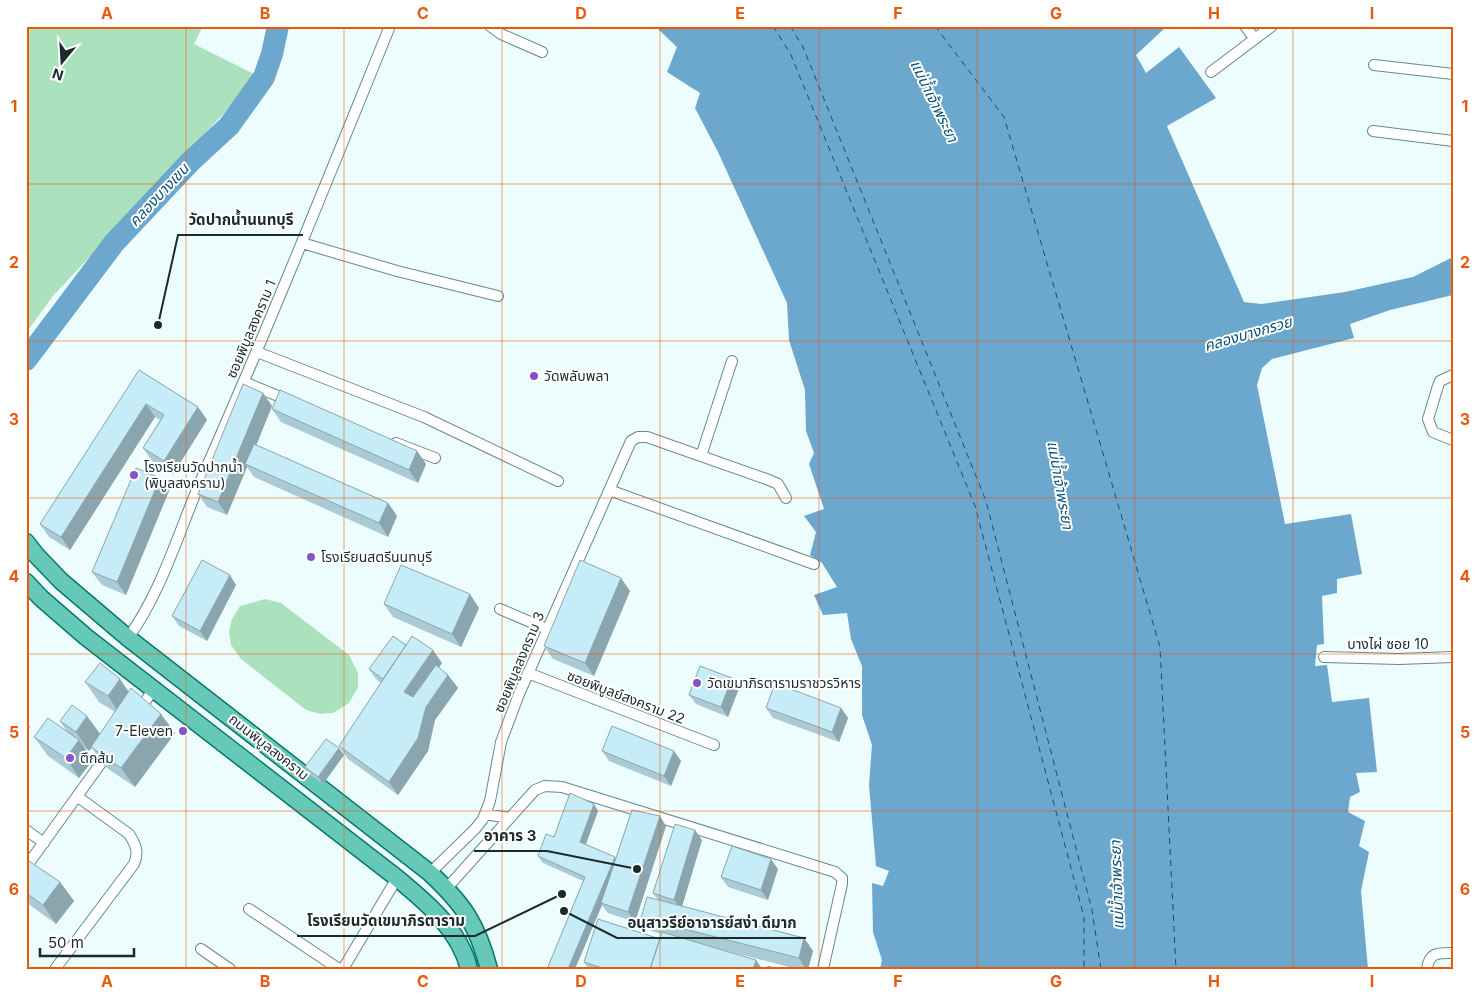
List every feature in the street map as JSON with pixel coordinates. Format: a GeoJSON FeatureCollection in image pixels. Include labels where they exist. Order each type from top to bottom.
{"type":"FeatureCollection","features":[{"type":"Feature","properties":{"kind":"main road","name":"ถนนพิบูลสงคราม"},"geometry":{"type":"LineString","coordinates":[[26,542],[61,581],[128,638],[447,888],[465,910],[478,932],[489,969]]}},
{"type":"Feature","properties":{"kind":"main road","name":"ถนนพิบูลสงคราม"},"geometry":{"type":"LineString","coordinates":[[26,582],[41,598],[112,658],[397,878],[430,906],[461,948],[469,969]]}},
{"type":"Feature","properties":{"kind":"main road"},"geometry":{"type":"LineString","coordinates":[[112,658],[128,638]]}},
{"type":"Feature","properties":{"kind":"main road"},"geometry":{"type":"LineString","coordinates":[[153,690],[168,670]]}},
{"type":"Feature","properties":{"kind":"street","name":"ซอยพิบูลสงคราม 1"},"geometry":{"type":"LineString","coordinates":[[128,638],[146,610],[257,352],[390,26]]}},
{"type":"Feature","properties":{"kind":"street"},"geometry":{"type":"LineString","coordinates":[[490,26],[501,34],[542,52]]}},
{"type":"Feature","properties":{"kind":"street"},"geometry":{"type":"LineString","coordinates":[[1245,26],[1255,39]]}},
{"type":"Feature","properties":{"kind":"street"},"geometry":{"type":"LineString","coordinates":[[1210,72],[1272,26]]}},
{"type":"Feature","properties":{"kind":"street"},"geometry":{"type":"LineString","coordinates":[[1374,65],[1453,74]]}},
{"type":"Feature","properties":{"kind":"street"},"geometry":{"type":"LineString","coordinates":[[1373,130],[1453,141]]}},
{"type":"Feature","properties":{"kind":"street"},"geometry":{"type":"LineString","coordinates":[[302,243],[397,271],[498,296]]}},
{"type":"Feature","properties":{"kind":"street"},"geometry":{"type":"LineString","coordinates":[[257,352],[424,417],[558,481]]}},
{"type":"Feature","properties":{"kind":"street"},"geometry":{"type":"LineString","coordinates":[[732,361],[701,456],[778,484],[786,498]]}},
{"type":"Feature","properties":{"kind":"street"},"geometry":{"type":"LineString","coordinates":[[1453,375],[1440,381],[1428,419],[1433,432],[1453,440]]}},
{"type":"Feature","properties":{"kind":"street"},"geometry":{"type":"LineString","coordinates":[[244,382],[299,404]]}},
{"type":"Feature","properties":{"kind":"street","name":"ซอยพิบูลสงคราม 3"},"geometry":{"type":"LineString","coordinates":[[430,873],[475,830],[485,814],[490,801],[502,742],[528,673],[631,441],[638,437],[647,437],[701,456]]}},
{"type":"Feature","properties":{"kind":"street"},"geometry":{"type":"LineString","coordinates":[[389,440],[435,458]]}},
{"type":"Feature","properties":{"kind":"street"},"geometry":{"type":"LineString","coordinates":[[609,490],[814,564]]}},
{"type":"Feature","properties":{"kind":"street"},"geometry":{"type":"LineString","coordinates":[[500,609],[547,629]]}},
{"type":"Feature","properties":{"kind":"street","name":"บางไผ่ ซอย 10"},"geometry":{"type":"LineString","coordinates":[[1324,657],[1399,659],[1453,657]]}},
{"type":"Feature","properties":{"kind":"street","name":"ซอยพิบูลย์สงคราม 22"},"geometry":{"type":"LineString","coordinates":[[528,673],[714,746]]}},
{"type":"Feature","properties":{"kind":"street"},"geometry":{"type":"LineString","coordinates":[[132,721],[153,690]]}},
{"type":"Feature","properties":{"kind":"street"},"geometry":{"type":"LineString","coordinates":[[26,867],[116,744]]}},
{"type":"Feature","properties":{"kind":"street"},"geometry":{"type":"LineString","coordinates":[[447,888],[535,790],[545,786],[562,787],[835,872],[842,878],[842,884],[823,969]]}},
{"type":"Feature","properties":{"kind":"street"},"geometry":{"type":"LineString","coordinates":[[55,969],[134,864],[137,856],[134,842],[129,834],[78,797]]}},
{"type":"Feature","properties":{"kind":"street"},"geometry":{"type":"LineString","coordinates":[[485,814],[509,818]]}},
{"type":"Feature","properties":{"kind":"street"},"geometry":{"type":"LineString","coordinates":[[26,830],[44,843]]}},
{"type":"Feature","properties":{"kind":"street"},"geometry":{"type":"LineString","coordinates":[[249,909],[341,969],[397,878]]}},
{"type":"Feature","properties":{"kind":"street"},"geometry":{"type":"LineString","coordinates":[[201,948],[230,969]]}},
{"type":"Feature","properties":{"kind":"street"},"geometry":{"type":"LineString","coordinates":[[1427,969],[1430,958],[1434,954],[1453,953]]}},
{"type":"Feature","properties":{"kind":"green space"},"geometry":{"type":"Polygon","coordinates":[[[26,26],[203,26],[194,44],[254,74],[227,110],[53,296],[26,333],[26,26]]]}},
{"type":"Feature","properties":{"kind":"green space"},"geometry":{"type":"Polygon","coordinates":[[[265,599],[281,603],[349,655],[358,673],[358,687],[349,703],[333,713],[320,714],[306,710],[241,659],[231,645],[229,632],[232,619],[240,606],[265,599]]]}},
{"type":"Feature","properties":{"kind":"water"},"geometry":{"type":"Polygon","coordinates":[[[655,26],[1118,26],[1119,28],[1121,26],[1167,26],[1136,55],[1146,73],[1179,47],[1216,98],[1167,126],[1244,302],[1261,304],[1345,292],[1413,277],[1453,257],[1453,295],[1390,310],[1350,324],[1354,338],[1272,359],[1262,368],[1257,385],[1285,524],[1351,514],[1362,574],[1337,579],[1337,593],[1322,596],[1324,644],[1317,645],[1315,666],[1327,665],[1332,702],[1369,698],[1377,772],[1356,773],[1360,792],[1350,797],[1348,812],[1365,821],[1359,846],[1369,852],[1361,891],[1368,969],[880,969],[882,960],[873,932],[872,883],[883,886],[889,871],[876,866],[869,785],[872,745],[862,715],[862,666],[851,639],[847,613],[823,615],[814,595],[837,587],[822,563],[810,555],[816,532],[804,516],[824,509],[809,464],[814,453],[806,431],[805,390],[789,340],[787,303],[718,152],[695,108],[700,93],[667,72],[677,47],[655,26]]]}},
{"type":"Feature","properties":{"kind":"building"},"geometry":{"type":"Polygon","coordinates":[[[139,370],[198,407],[164,461],[143,448],[164,415],[146,404],[61,537],[40,524],[139,370]]]}},
{"type":"Feature","properties":{"kind":"building"},"geometry":{"type":"Polygon","coordinates":[[[243,384],[263,393],[218,502],[198,494],[243,384]]]}},
{"type":"Feature","properties":{"kind":"building"},"geometry":{"type":"Polygon","coordinates":[[[280,390],[417,451],[409,470],[272,409],[280,390]]]}},
{"type":"Feature","properties":{"kind":"building"},"geometry":{"type":"Polygon","coordinates":[[[254,444],[388,503],[379,523],[245,464],[254,444]]]}},
{"type":"Feature","properties":{"kind":"building"},"geometry":{"type":"Polygon","coordinates":[[[136,468],[160,478],[117,582],[92,572],[136,468]]]}},
{"type":"Feature","properties":{"kind":"building"},"geometry":{"type":"Polygon","coordinates":[[[202,560],[230,575],[200,631],[172,616],[202,560]]]}},
{"type":"Feature","properties":{"kind":"building"},"geometry":{"type":"Polygon","coordinates":[[[580,560],[621,578],[585,663],[544,646],[580,560]]]}},
{"type":"Feature","properties":{"kind":"building"},"geometry":{"type":"Polygon","coordinates":[[[401,565],[470,594],[452,634],[384,604],[401,565]]]}},
{"type":"Feature","properties":{"kind":"building"},"geometry":{"type":"Polygon","coordinates":[[[393,636],[406,645],[383,679],[369,669],[393,636]]]}},
{"type":"Feature","properties":{"kind":"building"},"geometry":{"type":"Polygon","coordinates":[[[412,636],[433,650],[404,692],[413,697],[436,665],[448,675],[426,707],[418,738],[389,782],[339,746],[412,636]]]}},
{"type":"Feature","properties":{"kind":"building"},"geometry":{"type":"Polygon","coordinates":[[[100,663],[120,679],[108,696],[85,682],[100,663]]]}},
{"type":"Feature","properties":{"kind":"building"},"geometry":{"type":"Polygon","coordinates":[[[700,666],[732,678],[721,707],[689,695],[700,666]]]}},
{"type":"Feature","properties":{"kind":"building"},"geometry":{"type":"Polygon","coordinates":[[[775,683],[841,708],[832,732],[766,708],[775,683]]]}},
{"type":"Feature","properties":{"kind":"building"},"geometry":{"type":"Polygon","coordinates":[[[131,688],[161,714],[121,768],[91,747],[131,688]]]}},
{"type":"Feature","properties":{"kind":"building"},"geometry":{"type":"Polygon","coordinates":[[[72,705],[87,716],[76,732],[60,721],[72,705]]]}},
{"type":"Feature","properties":{"kind":"building"},"geometry":{"type":"Polygon","coordinates":[[[48,718],[79,740],[66,758],[34,737],[48,718]]]}},
{"type":"Feature","properties":{"kind":"building"},"geometry":{"type":"Polygon","coordinates":[[[612,726],[674,751],[664,776],[602,751],[612,726]]]}},
{"type":"Feature","properties":{"kind":"building"},"geometry":{"type":"Polygon","coordinates":[[[326,739],[339,748],[318,777],[305,767],[326,739]]]}},
{"type":"Feature","properties":{"kind":"building"},"geometry":{"type":"Polygon","coordinates":[[[570,793],[594,804],[580,842],[615,857],[568,969],[547,969],[585,877],[538,856],[546,834],[554,837],[570,793]]]}},
{"type":"Feature","properties":{"kind":"building"},"geometry":{"type":"Polygon","coordinates":[[[632,810],[660,816],[628,912],[601,903],[632,810]]]}},
{"type":"Feature","properties":{"kind":"building"},"geometry":{"type":"Polygon","coordinates":[[[675,824],[695,830],[674,900],[653,893],[675,824]]]}},
{"type":"Feature","properties":{"kind":"building"},"geometry":{"type":"Polygon","coordinates":[[[732,846],[771,859],[761,890],[721,877],[732,846]]]}},
{"type":"Feature","properties":{"kind":"building"},"geometry":{"type":"Polygon","coordinates":[[[26,859],[60,882],[43,905],[26,893],[26,859]]]}},
{"type":"Feature","properties":{"kind":"building"},"geometry":{"type":"Polygon","coordinates":[[[647,897],[804,938],[799,958],[641,918],[647,897]]]}},
{"type":"Feature","properties":{"kind":"building"},"geometry":{"type":"Polygon","coordinates":[[[598,919],[660,939],[650,969],[605,969],[584,962],[598,919]]]}},
{"type":"Feature","properties":{"kind":"building"},"geometry":{"type":"Polygon","coordinates":[[[662,932],[756,960],[753,969],[650,969],[662,932]]]}},
{"type":"Feature","properties":{"kind":"waterway","name":"คลองบางเขน"},"geometry":{"type":"LineString","coordinates":[[26,360],[114,243],[190,162],[229,126],[264,77],[272,54],[278,26]]}},
{"type":"Feature","properties":{"kind":"ferry route"},"geometry":{"type":"LineString","coordinates":[[773,26],[791,55],[975,506],[1084,917],[1084,969]]}},
{"type":"Feature","properties":{"kind":"ferry route"},"geometry":{"type":"LineString","coordinates":[[790,26],[803,47],[986,501],[1092,910],[1101,969]]}},
{"type":"Feature","properties":{"kind":"ferry route"},"geometry":{"type":"LineString","coordinates":[[935,26],[1004,117],[1160,647],[1176,969]]}},
{"type":"Feature","properties":{"kind":"place","name":"วัดปากน้ำนนทบุรี"},"geometry":{"type":"Point","coordinates":[158,325]}},
{"type":"Feature","properties":{"kind":"place","name":"วัดพลับพลา"},"geometry":{"type":"Point","coordinates":[534,376]}},
{"type":"Feature","properties":{"kind":"place","name":"โรงเรียนวัดปากน้ำ (พิบูลสงคราม)"},"geometry":{"type":"Point","coordinates":[134,475]}},
{"type":"Feature","properties":{"kind":"place","name":"โรงเรียนสตรีนนทบุรี"},"geometry":{"type":"Point","coordinates":[311,557]}},
{"type":"Feature","properties":{"kind":"place","name":"วัดเขมาภิรตารามราชวรวิหาร"},"geometry":{"type":"Point","coordinates":[697,683]}},
{"type":"Feature","properties":{"kind":"place","name":"7-Eleven"},"geometry":{"type":"Point","coordinates":[183,731]}},
{"type":"Feature","properties":{"kind":"place","name":"ตึกส้ม"},"geometry":{"type":"Point","coordinates":[70,758]}},
{"type":"Feature","properties":{"kind":"place","name":"อาคาร 3"},"geometry":{"type":"Point","coordinates":[637,869]}},
{"type":"Feature","properties":{"kind":"place","name":"โรงเรียนวัดเขมาภิรตาราม"},"geometry":{"type":"Point","coordinates":[562,894]}},
{"type":"Feature","properties":{"kind":"place","name":"อนุสาวรีย์อาจารย์สง่า ดีมาก"},"geometry":{"type":"Point","coordinates":[564,911]}},
{"type":"Feature","properties":{"kind":"water label","name":"แม่น้ำเจ้าพระยา"},"geometry":{"type":"Point","coordinates":[934,101]}},
{"type":"Feature","properties":{"kind":"water label","name":"คลองบางกรวย"},"geometry":{"type":"Point","coordinates":[1248,334]}},
{"type":"Feature","properties":{"kind":"water label","name":"แม่น้ำเจ้าพระยา"},"geometry":{"type":"Point","coordinates":[1060,485]}},
{"type":"Feature","properties":{"kind":"water label","name":"แม่น้ำเจ้าพระยา"},"geometry":{"type":"Point","coordinates":[1117,885]}}]}
